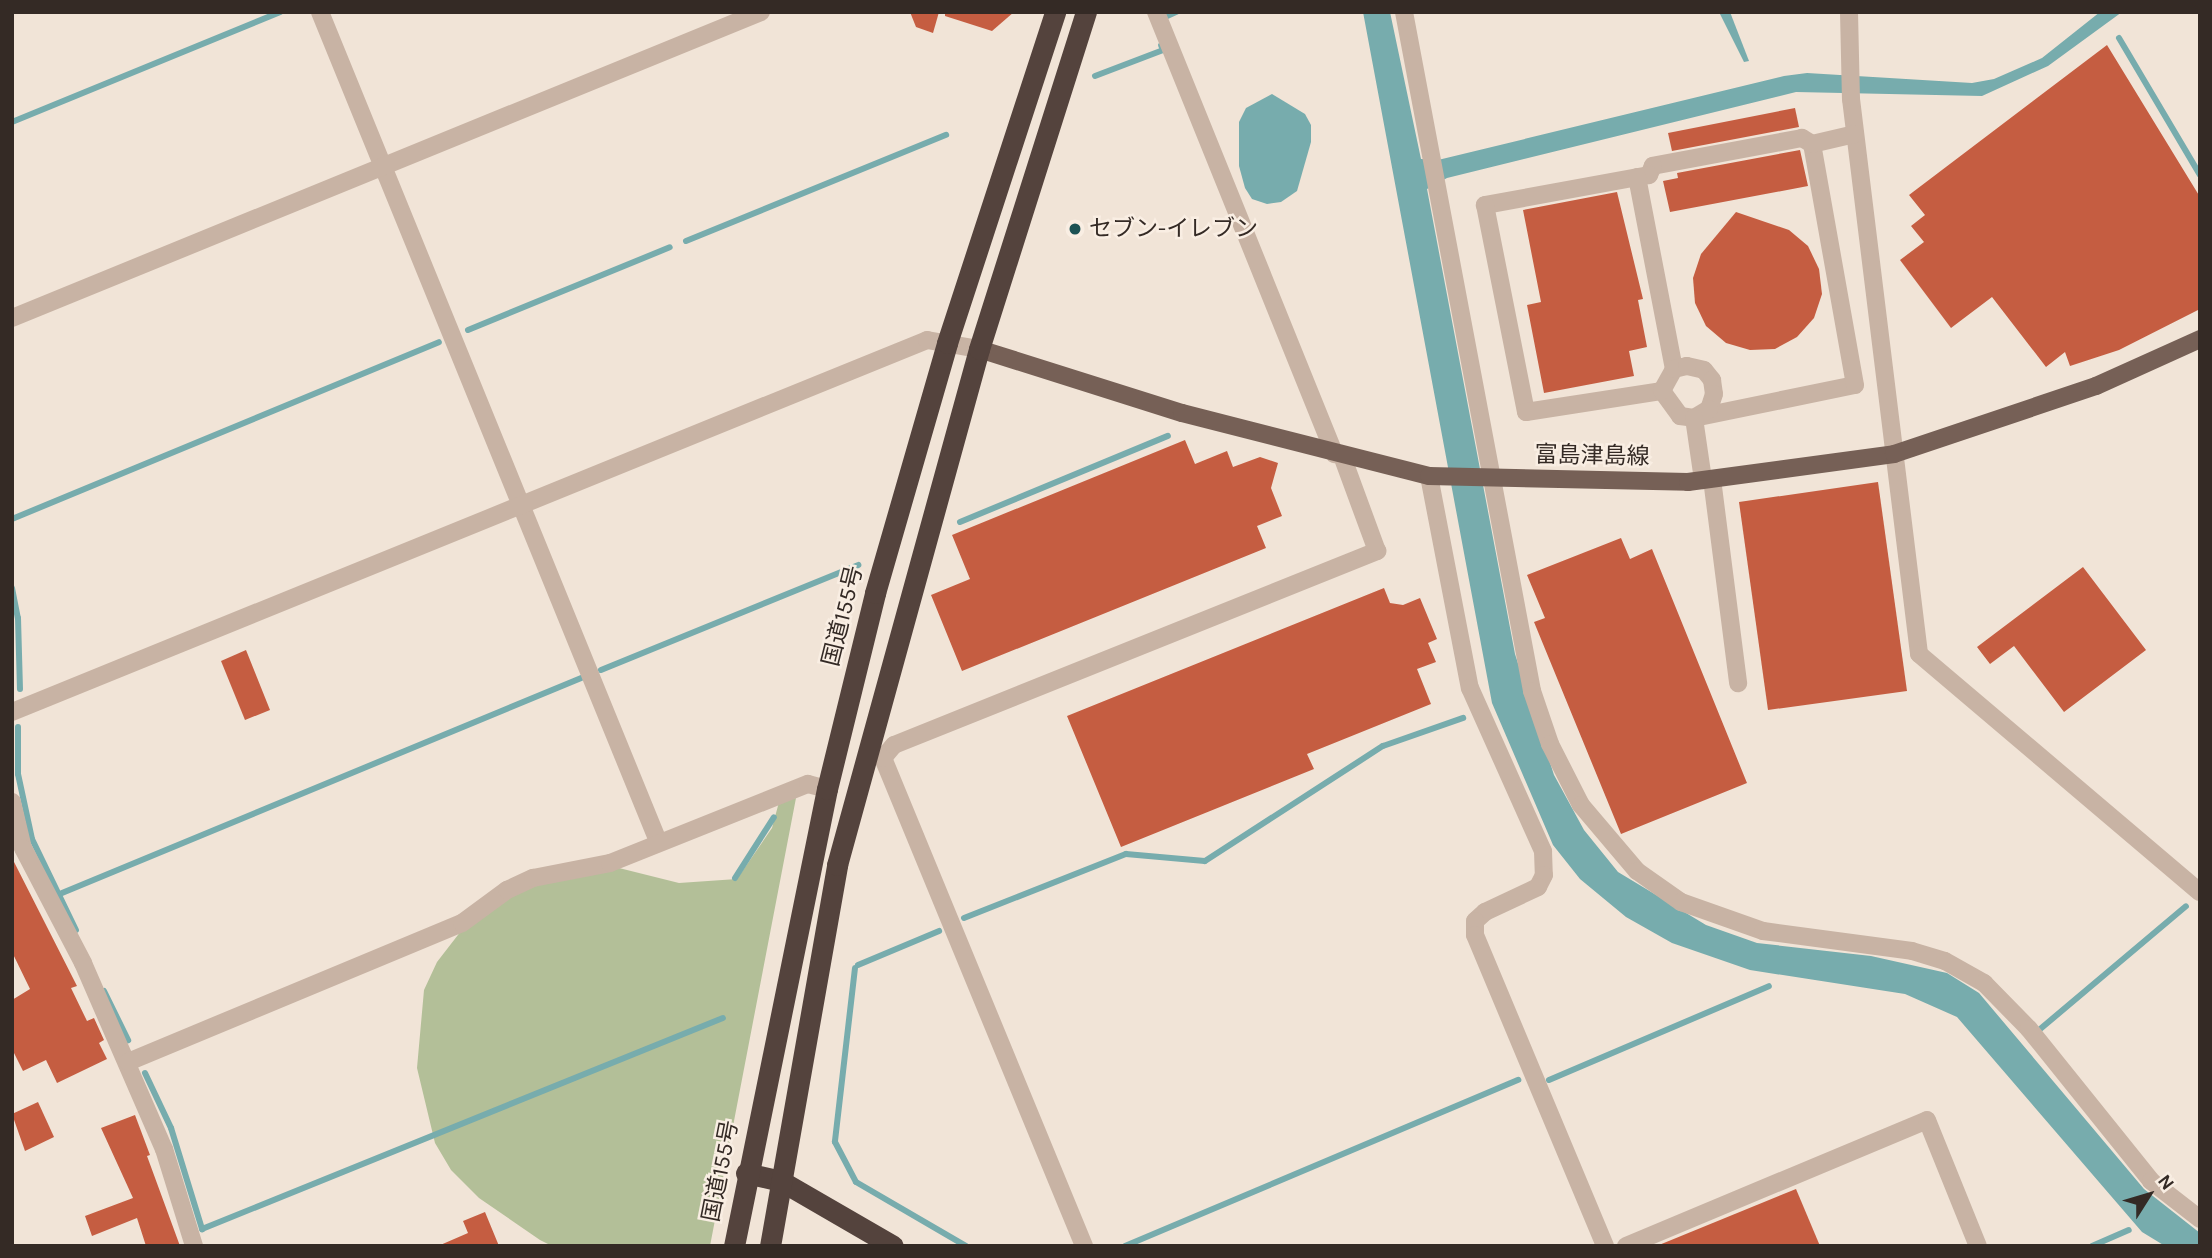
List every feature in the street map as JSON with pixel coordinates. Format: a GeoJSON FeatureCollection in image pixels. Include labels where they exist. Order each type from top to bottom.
{"type":"FeatureCollection","features":[{"type":"Feature","properties":{"kind":"highway","name":"国道155号"},"geometry":{"type":"LineString","coordinates":[[734,1246],[746,1173],[827,789],[875,593],[947,344],[1055,12]]}},
{"type":"Feature","properties":{"kind":"highway"},"geometry":{"type":"LineString","coordinates":[[770,1246],[837,865],[875,755],[979,349],[1086,12]]}},
{"type":"Feature","properties":{"kind":"highway"},"geometry":{"type":"LineString","coordinates":[[746,1173],[781,1181],[893,1246]]}},
{"type":"Feature","properties":{"kind":"main road","name":"富島津島線"},"geometry":{"type":"LineString","coordinates":[[979,349],[1339,455],[1429,476],[1494,479],[1707,479],[1894,454],[2096,386],[2200,339]]}},
{"type":"Feature","properties":{"kind":"street"},"geometry":{"type":"LineString","coordinates":[[320,12],[658,841]]}},
{"type":"Feature","properties":{"kind":"street"},"geometry":{"type":"LineString","coordinates":[[12,317],[761,12]]}},
{"type":"Feature","properties":{"kind":"street"},"geometry":{"type":"LineString","coordinates":[[1084,1246],[875,755],[894,745],[1377,551],[1156,12]]}},
{"type":"Feature","properties":{"kind":"street"},"geometry":{"type":"LineString","coordinates":[[1404,12],[1532,691],[1575,793],[1608,843],[1637,871],[1681,902],[1763,931],[1912,951],[1967,972],[2001,999],[2029,1029],[2151,1181],[2200,1219]]}},
{"type":"Feature","properties":{"kind":"street"},"geometry":{"type":"LineString","coordinates":[[1849,12],[1851,95],[1919,654],[2200,892]]}},
{"type":"Feature","properties":{"kind":"street"},"geometry":{"type":"LineString","coordinates":[[1662,391],[1526,412],[1485,205],[1649,175],[1653,166],[1802,138],[1812,144],[1856,134]]}},
{"type":"Feature","properties":{"kind":"street"},"geometry":{"type":"LineString","coordinates":[[1694,418],[1709,409],[1714,394],[1712,380],[1704,370],[1687,366],[1674,369],[1664,380],[1662,391],[1680,416],[1694,418],[1855,385],[1812,144]]}},
{"type":"Feature","properties":{"kind":"street"},"geometry":{"type":"LineString","coordinates":[[1637,177],[1674,369]]}},
{"type":"Feature","properties":{"kind":"street"},"geometry":{"type":"LineString","coordinates":[[12,712],[927,340],[979,349]]}},
{"type":"Feature","properties":{"kind":"street"},"geometry":{"type":"LineString","coordinates":[[1694,418],[1707,479],[1738,683]]}},
{"type":"Feature","properties":{"kind":"street"},"geometry":{"type":"LineString","coordinates":[[1429,476],[1470,688],[1543,851],[1544,875],[1538,887],[1485,912],[1475,921],[1475,935],[1605,1246]]}},
{"type":"Feature","properties":{"kind":"street"},"geometry":{"type":"LineString","coordinates":[[128,1062],[462,923],[507,890],[533,878],[610,863],[658,841],[808,784],[827,789]]}},
{"type":"Feature","properties":{"kind":"street"},"geometry":{"type":"LineString","coordinates":[[12,802],[23,848],[128,1062],[164,1149],[194,1246]]}},
{"type":"Feature","properties":{"kind":"street"},"geometry":{"type":"LineString","coordinates":[[1626,1246],[1927,1120],[1978,1246]]}},
{"type":"Feature","properties":{"kind":"green space"},"geometry":{"type":"Polygon","coordinates":[[[796,798],[710,1246],[552,1246],[540,1240],[479,1198],[451,1170],[435,1143],[417,1068],[424,990],[437,962],[461,931],[520,890],[541,882],[615,867],[679,883],[737,879],[772,828],[779,802],[796,798]]]}},
{"type":"Feature","properties":{"kind":"water"},"geometry":{"type":"Polygon","coordinates":[[[1363,12],[1390,12],[1421,159],[1438,160],[1784,76],[1807,73],[1972,83],[1994,79],[2042,58],[2100,12],[2122,12],[2048,66],[1982,96],[1796,92],[1447,178],[1427,189],[1515,654],[1554,775],[1584,830],[1618,872],[1706,925],[1757,943],[1871,956],[1947,973],[1979,993],[2144,1189],[2200,1233],[2200,1246],[2165,1246],[2142,1232],[1957,1017],[1905,994],[1750,970],[1672,943],[1626,917],[1580,879],[1553,845],[1492,703],[1363,12]]]}},
{"type":"Feature","properties":{"kind":"water"},"geometry":{"type":"Polygon","coordinates":[[[1719,12],[1730,12],[1749,61],[1744,62],[1719,12]]]}},
{"type":"Feature","properties":{"kind":"water"},"geometry":{"type":"Polygon","coordinates":[[[1272,94],[1305,114],[1311,125],[1311,142],[1297,191],[1281,202],[1267,204],[1252,199],[1245,188],[1239,166],[1239,122],[1246,108],[1272,94]]]}},
{"type":"Feature","properties":{"kind":"building"},"geometry":{"type":"Polygon","coordinates":[[[910,12],[939,12],[933,33],[916,27],[910,12]]]}},
{"type":"Feature","properties":{"kind":"building"},"geometry":{"type":"Polygon","coordinates":[[[945,12],[1014,12],[992,31],[945,16],[945,12]]]}},
{"type":"Feature","properties":{"kind":"building"},"geometry":{"type":"Polygon","coordinates":[[[2107,45],[2200,197],[2200,309],[2119,350],[2070,366],[2065,352],[2046,367],[1992,297],[1951,328],[1900,260],[1924,242],[1911,226],[1925,215],[1909,195],[2107,45]]]}},
{"type":"Feature","properties":{"kind":"building"},"geometry":{"type":"Polygon","coordinates":[[[1795,108],[1799,127],[1672,151],[1668,133],[1795,108]]]}},
{"type":"Feature","properties":{"kind":"building"},"geometry":{"type":"Polygon","coordinates":[[[1800,150],[1808,186],[1670,212],[1663,181],[1678,178],[1677,173],[1800,150]]]}},
{"type":"Feature","properties":{"kind":"building"},"geometry":{"type":"Polygon","coordinates":[[[1617,192],[1643,299],[1638,300],[1647,347],[1629,351],[1634,376],[1544,393],[1527,305],[1541,302],[1523,210],[1617,192]]]}},
{"type":"Feature","properties":{"kind":"building"},"geometry":{"type":"Polygon","coordinates":[[[1736,212],[1789,230],[1808,246],[1819,269],[1822,294],[1814,318],[1797,337],[1775,349],[1750,350],[1726,343],[1706,326],[1695,303],[1693,278],[1701,254],[1736,212]]]}},
{"type":"Feature","properties":{"kind":"building"},"geometry":{"type":"Polygon","coordinates":[[[1185,440],[1195,464],[1227,451],[1233,467],[1260,457],[1278,463],[1271,488],[1282,516],[1257,526],[1266,548],[962,671],[931,595],[970,579],[952,535],[1185,440]]]}},
{"type":"Feature","properties":{"kind":"building"},"geometry":{"type":"Polygon","coordinates":[[[1878,482],[1907,691],[1768,710],[1739,502],[1878,482]]]}},
{"type":"Feature","properties":{"kind":"building"},"geometry":{"type":"Polygon","coordinates":[[[1621,538],[1630,559],[1652,549],[1747,783],[1621,834],[1534,622],[1545,618],[1527,575],[1621,538]]]}},
{"type":"Feature","properties":{"kind":"building"},"geometry":{"type":"Polygon","coordinates":[[[2083,567],[2146,650],[2064,712],[2014,646],[1990,664],[1977,647],[2083,567]]]}},
{"type":"Feature","properties":{"kind":"building"},"geometry":{"type":"Polygon","coordinates":[[[1384,588],[1390,603],[1403,605],[1420,598],[1437,639],[1428,643],[1436,662],[1417,669],[1431,704],[1307,754],[1314,769],[1121,847],[1067,716],[1384,588]]]}},
{"type":"Feature","properties":{"kind":"building"},"geometry":{"type":"Polygon","coordinates":[[[246,650],[270,710],[245,720],[221,661],[246,650]]]}},
{"type":"Feature","properties":{"kind":"building"},"geometry":{"type":"Polygon","coordinates":[[[12,858],[77,986],[71,988],[87,1021],[94,1018],[104,1040],[99,1043],[107,1059],[57,1083],[46,1060],[23,1071],[12,1049],[12,1000],[30,989],[12,952],[12,858]]]}},
{"type":"Feature","properties":{"kind":"building"},"geometry":{"type":"Polygon","coordinates":[[[38,1102],[54,1137],[25,1151],[12,1114],[38,1102]]]}},
{"type":"Feature","properties":{"kind":"building"},"geometry":{"type":"Polygon","coordinates":[[[135,1115],[180,1246],[146,1246],[137,1218],[92,1236],[85,1216],[133,1198],[101,1128],[135,1115]]]}},
{"type":"Feature","properties":{"kind":"building"},"geometry":{"type":"Polygon","coordinates":[[[1796,1189],[1820,1246],[1659,1246],[1659,1245],[1796,1189]]]}},
{"type":"Feature","properties":{"kind":"building"},"geometry":{"type":"Polygon","coordinates":[[[485,1212],[499,1246],[438,1246],[468,1233],[463,1221],[485,1212]]]}},
{"type":"Feature","properties":{"kind":"waterway"},"geometry":{"type":"LineString","coordinates":[[12,122],[280,12]]}},
{"type":"Feature","properties":{"kind":"waterway"},"geometry":{"type":"LineString","coordinates":[[1165,17],[1176,12]]}},
{"type":"Feature","properties":{"kind":"waterway"},"geometry":{"type":"LineString","coordinates":[[2119,38],[2200,175]]}},
{"type":"Feature","properties":{"kind":"waterway"},"geometry":{"type":"LineString","coordinates":[[1095,76],[1163,50],[1161,45]]}},
{"type":"Feature","properties":{"kind":"waterway"},"geometry":{"type":"LineString","coordinates":[[686,241],[946,135]]}},
{"type":"Feature","properties":{"kind":"waterway"},"geometry":{"type":"LineString","coordinates":[[468,330],[670,247]]}},
{"type":"Feature","properties":{"kind":"waterway"},"geometry":{"type":"LineString","coordinates":[[12,519],[439,342]]}},
{"type":"Feature","properties":{"kind":"waterway"},"geometry":{"type":"LineString","coordinates":[[960,522],[1168,436]]}},
{"type":"Feature","properties":{"kind":"waterway"},"geometry":{"type":"LineString","coordinates":[[601,670],[858,565]]}},
{"type":"Feature","properties":{"kind":"waterway"},"geometry":{"type":"LineString","coordinates":[[12,588],[18,618],[20,689]]}},
{"type":"Feature","properties":{"kind":"waterway"},"geometry":{"type":"LineString","coordinates":[[62,893],[581,678]]}},
{"type":"Feature","properties":{"kind":"waterway"},"geometry":{"type":"LineString","coordinates":[[964,918],[1126,854],[1205,861],[1383,746],[1463,718]]}},
{"type":"Feature","properties":{"kind":"waterway"},"geometry":{"type":"LineString","coordinates":[[18,727],[18,774],[32,839],[76,930]]}},
{"type":"Feature","properties":{"kind":"waterway"},"geometry":{"type":"LineString","coordinates":[[735,878],[774,817]]}},
{"type":"Feature","properties":{"kind":"waterway"},"geometry":{"type":"LineString","coordinates":[[2039,1030],[2186,906]]}},
{"type":"Feature","properties":{"kind":"waterway"},"geometry":{"type":"LineString","coordinates":[[858,965],[939,931]]}},
{"type":"Feature","properties":{"kind":"waterway"},"geometry":{"type":"LineString","coordinates":[[855,968],[835,1142],[856,1182],[966,1246]]}},
{"type":"Feature","properties":{"kind":"waterway"},"geometry":{"type":"LineString","coordinates":[[1549,1080],[1769,986]]}},
{"type":"Feature","properties":{"kind":"waterway"},"geometry":{"type":"LineString","coordinates":[[104,991],[128,1040]]}},
{"type":"Feature","properties":{"kind":"waterway"},"geometry":{"type":"LineString","coordinates":[[145,1073],[171,1128],[202,1229],[723,1018]]}},
{"type":"Feature","properties":{"kind":"waterway"},"geometry":{"type":"LineString","coordinates":[[1125,1246],[1518,1080]]}},
{"type":"Feature","properties":{"kind":"waterway"},"geometry":{"type":"LineString","coordinates":[[2092,1246],[2129,1230]]}},
{"type":"Feature","properties":{"kind":"place","name":"セブン-イレブン"},"geometry":{"type":"Point","coordinates":[1075,229]}}]}
